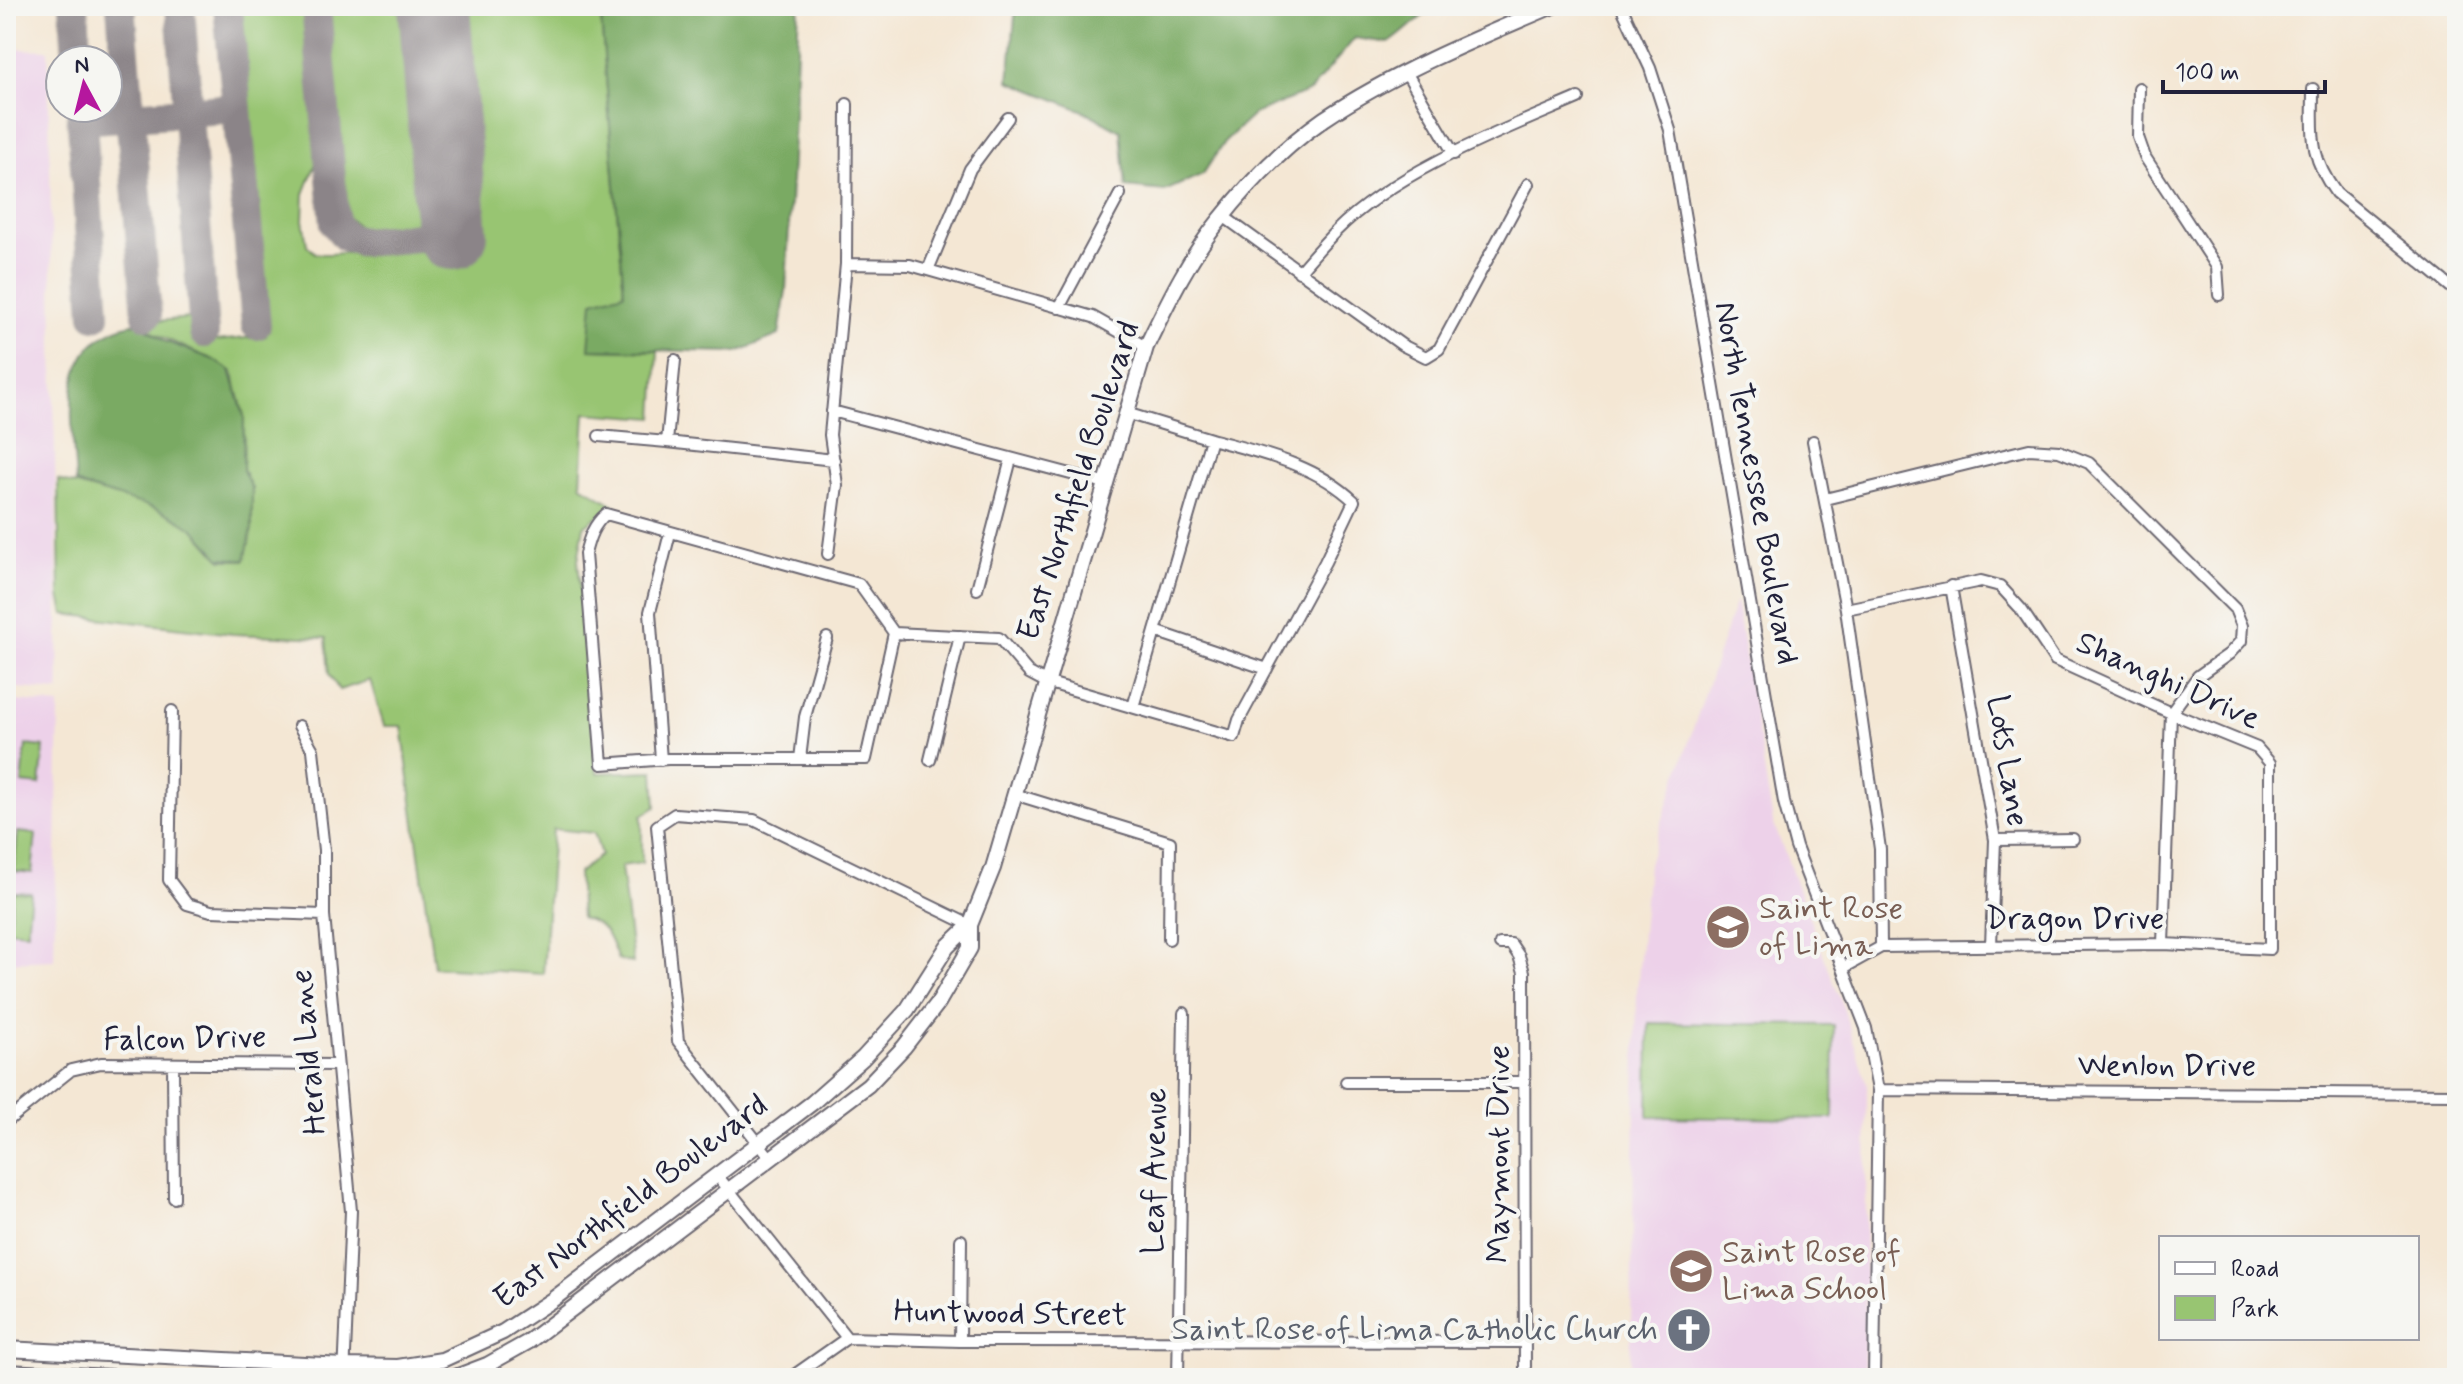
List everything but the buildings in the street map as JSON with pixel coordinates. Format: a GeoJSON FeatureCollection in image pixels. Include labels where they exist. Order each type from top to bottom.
{"type":"FeatureCollection","features":[{"type":"Feature","properties":{"kind":"main road","name":"East Northfield Boulevard"},"geometry":{"type":"LineString","coordinates":[[453,1378],[487,1365],[528,1342],[868,1085],[904,1047],[938,1003],[970,948],[970,925],[993,868],[1146,347],[1182,276],[1223,216],[1264,170],[1322,120],[1449,50],[1553,6]]}},
{"type":"Feature","properties":{"kind":"main road","name":"East Northfield Boulevard"},"geometry":{"type":"LineString","coordinates":[[6,1349],[344,1372],[442,1360],[503,1332],[552,1300],[812,1103],[863,1058],[907,1010],[947,947],[970,925]]}},
{"type":"Feature","properties":{"kind":"main road"},"geometry":{"type":"LineString","coordinates":[[442,1360],[445,1378]]}},
{"type":"Feature","properties":{"kind":"main road"},"geometry":{"type":"LineString","coordinates":[[6,1372],[132,1378]]}},
{"type":"Feature","properties":{"kind":"street","name":"North Tennessee Boulevard"},"geometry":{"type":"LineString","coordinates":[[1621,6],[1650,68],[1670,130],[1784,802],[1796,847],[1866,1028],[1878,1090],[1874,1378]]}},
{"type":"Feature","properties":{"kind":"street"},"geometry":{"type":"LineString","coordinates":[[1406,72],[1454,154]]}},
{"type":"Feature","properties":{"kind":"street"},"geometry":{"type":"LineString","coordinates":[[2139,88],[2138,137],[2145,157],[2217,267],[2219,295]]}},
{"type":"Feature","properties":{"kind":"street"},"geometry":{"type":"LineString","coordinates":[[2313,89],[2313,150],[2323,175],[2336,193],[2457,292]]}},
{"type":"Feature","properties":{"kind":"street"},"geometry":{"type":"LineString","coordinates":[[1299,272],[1337,229],[1387,190],[1487,137],[1578,98]]}},
{"type":"Feature","properties":{"kind":"street"},"geometry":{"type":"LineString","coordinates":[[828,554],[837,485],[830,435],[846,264],[847,104]]}},
{"type":"Feature","properties":{"kind":"street"},"geometry":{"type":"LineString","coordinates":[[928,270],[970,169],[1008,118]]}},
{"type":"Feature","properties":{"kind":"street"},"geometry":{"type":"LineString","coordinates":[[1223,216],[1402,345],[1426,357],[1439,349],[1528,184]]}},
{"type":"Feature","properties":{"kind":"street"},"geometry":{"type":"LineString","coordinates":[[1059,308],[1120,194]]}},
{"type":"Feature","properties":{"kind":"street"},"geometry":{"type":"LineString","coordinates":[[846,264],[910,265],[1093,317],[1146,347]]}},
{"type":"Feature","properties":{"kind":"street"},"geometry":{"type":"LineString","coordinates":[[667,442],[675,360]]}},
{"type":"Feature","properties":{"kind":"street"},"geometry":{"type":"LineString","coordinates":[[832,411],[1105,483]]}},
{"type":"Feature","properties":{"kind":"street"},"geometry":{"type":"LineString","coordinates":[[894,633],[999,638],[1029,673],[1046,682],[1234,737],[1239,720],[1325,562],[1354,501],[1341,489],[1297,464],[1126,413]]}},
{"type":"Feature","properties":{"kind":"street"},"geometry":{"type":"LineString","coordinates":[[599,436],[834,460]]}},
{"type":"Feature","properties":{"kind":"street"},"geometry":{"type":"LineString","coordinates":[[1133,707],[1211,439]]}},
{"type":"Feature","properties":{"kind":"street","name":"North Tennessee Boulevard"},"geometry":{"type":"LineString","coordinates":[[1813,441],[1846,609],[1880,849],[1881,947]]}},
{"type":"Feature","properties":{"kind":"street"},"geometry":{"type":"LineString","coordinates":[[1825,499],[2029,449],[2059,451],[2089,463],[2235,609],[2242,626],[2241,641],[2229,654],[2198,676],[2171,713],[2163,944]]}},
{"type":"Feature","properties":{"kind":"street"},"geometry":{"type":"LineString","coordinates":[[977,589],[1011,459]]}},
{"type":"Feature","properties":{"kind":"street"},"geometry":{"type":"LineString","coordinates":[[606,514],[670,533],[859,584],[894,633],[866,759],[661,760],[602,764],[585,554],[589,536],[606,514]]}},
{"type":"Feature","properties":{"kind":"street"},"geometry":{"type":"LineString","coordinates":[[661,760],[650,612],[670,533]]}},
{"type":"Feature","properties":{"kind":"street","name":"Shanghi Drive"},"geometry":{"type":"LineString","coordinates":[[1846,609],[1981,581],[2000,586],[2021,609],[2055,660],[2257,748],[2270,763],[2270,949]]}},
{"type":"Feature","properties":{"kind":"street","name":"Lots Lane"},"geometry":{"type":"LineString","coordinates":[[1951,586],[1995,840],[1991,945]]}},
{"type":"Feature","properties":{"kind":"street"},"geometry":{"type":"LineString","coordinates":[[1155,631],[1267,669]]}},
{"type":"Feature","properties":{"kind":"street"},"geometry":{"type":"LineString","coordinates":[[930,760],[960,636]]}},
{"type":"Feature","properties":{"kind":"street"},"geometry":{"type":"LineString","coordinates":[[800,759],[805,717],[827,638]]}},
{"type":"Feature","properties":{"kind":"street"},"geometry":{"type":"LineString","coordinates":[[172,711],[169,880],[187,904],[211,911],[324,915]]}},
{"type":"Feature","properties":{"kind":"street","name":"Herald Lane"},"geometry":{"type":"LineString","coordinates":[[299,726],[313,750],[324,850],[324,915],[351,1211],[344,1372]]}},
{"type":"Feature","properties":{"kind":"street"},"geometry":{"type":"LineString","coordinates":[[1014,794],[1170,842],[1169,939]]}},
{"type":"Feature","properties":{"kind":"street"},"geometry":{"type":"LineString","coordinates":[[771,1159],[678,1041],[657,826],[675,814],[754,820],[970,925]]}},
{"type":"Feature","properties":{"kind":"street"},"geometry":{"type":"LineString","coordinates":[[1995,840],[2073,839]]}},
{"type":"Feature","properties":{"kind":"street","name":"Maymont Drive"},"geometry":{"type":"LineString","coordinates":[[1500,944],[1511,944],[1524,972],[1525,1378]]}},
{"type":"Feature","properties":{"kind":"street","name":"Dragon Drive"},"geometry":{"type":"LineString","coordinates":[[1881,947],[2163,944],[2270,949]]}},
{"type":"Feature","properties":{"kind":"street"},"geometry":{"type":"LineString","coordinates":[[1843,968],[1881,947]]}},
{"type":"Feature","properties":{"kind":"street","name":"Leaf Avenue"},"geometry":{"type":"LineString","coordinates":[[1178,1378],[1184,1013]]}},
{"type":"Feature","properties":{"kind":"street","name":"Falcon Drive"},"geometry":{"type":"LineString","coordinates":[[6,1122],[71,1070],[101,1063],[336,1065]]}},
{"type":"Feature","properties":{"kind":"street"},"geometry":{"type":"LineString","coordinates":[[173,1064],[174,1198]]}},
{"type":"Feature","properties":{"kind":"street"},"geometry":{"type":"LineString","coordinates":[[1346,1082],[1525,1082]]}},
{"type":"Feature","properties":{"kind":"street","name":"Wenlon Drive"},"geometry":{"type":"LineString","coordinates":[[1878,1090],[2457,1094]]}},
{"type":"Feature","properties":{"kind":"street","name":"Huntwood Street"},"geometry":{"type":"LineString","coordinates":[[717,1175],[847,1338],[1525,1342]]}},
{"type":"Feature","properties":{"kind":"street"},"geometry":{"type":"LineString","coordinates":[[960,1341],[961,1240]]}},
{"type":"Feature","properties":{"kind":"street"},"geometry":{"type":"LineString","coordinates":[[790,1378],[847,1338]]}},
{"type":"Feature","properties":{"kind":"street"},"geometry":{"type":"LineString","coordinates":[[90,1377],[91,1355]]}},
{"type":"Feature","properties":{"kind":"shaded area"},"geometry":{"type":"Polygon","coordinates":[[[6,49],[44,50],[44,124],[49,124],[59,691],[6,687],[6,49]]]}},
{"type":"Feature","properties":{"kind":"shaded area","name":"Saint Rose of Lima"},"geometry":{"type":"Polygon","coordinates":[[[1736,600],[1773,822],[1842,1004],[1867,1085],[1864,1378],[1630,1378],[1637,991],[1648,864],[1736,600]]]}},
{"type":"Feature","properties":{"kind":"shaded area"},"geometry":{"type":"Polygon","coordinates":[[[6,700],[59,705],[54,960],[6,962],[6,700]]]}},
{"type":"Feature","properties":{"kind":"green space"},"geometry":{"type":"Polygon","coordinates":[[[239,6],[307,6],[320,153],[304,194],[303,220],[307,245],[316,254],[330,254],[481,241],[461,6],[600,6],[624,294],[590,349],[658,351],[654,418],[585,413],[581,485],[614,505],[584,526],[578,560],[597,773],[654,771],[656,807],[642,815],[642,863],[621,866],[633,963],[618,960],[602,928],[581,918],[578,873],[601,855],[594,833],[553,829],[543,974],[434,967],[402,726],[384,726],[370,680],[339,690],[329,674],[326,638],[233,634],[64,614],[60,596],[58,480],[155,506],[191,526],[222,560],[245,560],[252,489],[243,470],[244,416],[233,372],[137,323],[190,318],[195,322],[196,343],[266,336],[239,6]]]}},
{"type":"Feature","properties":{"kind":"green space"},"geometry":{"type":"Polygon","coordinates":[[[325,6],[411,6],[428,212],[413,228],[370,234],[344,215],[325,6]]]}},
{"type":"Feature","properties":{"kind":"green space"},"geometry":{"type":"Polygon","coordinates":[[[600,6],[799,6],[786,291],[779,335],[737,352],[589,349],[593,301],[624,293],[600,6]]]}},
{"type":"Feature","properties":{"kind":"green space"},"geometry":{"type":"Polygon","coordinates":[[[1016,6],[1443,6],[1421,18],[1389,43],[1355,38],[1310,91],[1254,114],[1224,142],[1203,174],[1165,191],[1126,187],[1121,131],[1086,112],[1009,81],[1016,6]]]}},
{"type":"Feature","properties":{"kind":"green space"},"geometry":{"type":"Polygon","coordinates":[[[137,323],[167,342],[212,359],[230,370],[244,416],[243,470],[252,489],[252,529],[245,560],[220,558],[193,529],[162,511],[76,483],[72,408],[80,363],[92,345],[110,332],[137,323]]]}},
{"type":"Feature","properties":{"kind":"green space"},"geometry":{"type":"Polygon","coordinates":[[[26,745],[44,747],[40,785],[22,783],[26,745]]]}},
{"type":"Feature","properties":{"kind":"green space"},"geometry":{"type":"Polygon","coordinates":[[[18,832],[36,834],[32,873],[14,871],[18,832]]]}},
{"type":"Feature","properties":{"kind":"green space"},"geometry":{"type":"Polygon","coordinates":[[[13,892],[31,893],[27,932],[9,930],[13,892]]]}},
{"type":"Feature","properties":{"kind":"green space"},"geometry":{"type":"Polygon","coordinates":[[[1649,1023],[1834,1025],[1833,1119],[1648,1117],[1649,1023]]]}},
{"type":"Feature","properties":{"kind":"taxiway"},"geometry":{"type":"LineString","coordinates":[[74,6],[76,44]]}},
{"type":"Feature","properties":{"kind":"taxiway"},"geometry":{"type":"LineString","coordinates":[[121,6],[147,315]]}},
{"type":"Feature","properties":{"kind":"taxiway"},"geometry":{"type":"LineString","coordinates":[[180,6],[204,333]]}},
{"type":"Feature","properties":{"kind":"taxiway"},"geometry":{"type":"LineString","coordinates":[[228,6],[256,325]]}},
{"type":"Feature","properties":{"kind":"taxiway"},"geometry":{"type":"LineString","coordinates":[[316,6],[335,224],[346,237],[362,242],[452,234]]}},
{"type":"Feature","properties":{"kind":"taxiway"},"geometry":{"type":"LineString","coordinates":[[124,117],[236,108]]}},
{"type":"Feature","properties":{"kind":"taxiway"},"geometry":{"type":"LineString","coordinates":[[82,124],[95,315]]}},
{"type":"Feature","properties":{"kind":"runway"},"geometry":{"type":"LineString","coordinates":[[434,6],[452,234]]}},
{"type":"Feature","properties":{"kind":"place","name":"Saint Rose of Lima"},"geometry":{"type":"Point","coordinates":[1728,927]}},
{"type":"Feature","properties":{"kind":"place","name":"Saint Rose of Lima School"},"geometry":{"type":"Point","coordinates":[1691,1271]}},
{"type":"Feature","properties":{"kind":"place","name":"Saint Rose of Lima Catholic Church"},"geometry":{"type":"Point","coordinates":[1689,1330]}}]}
